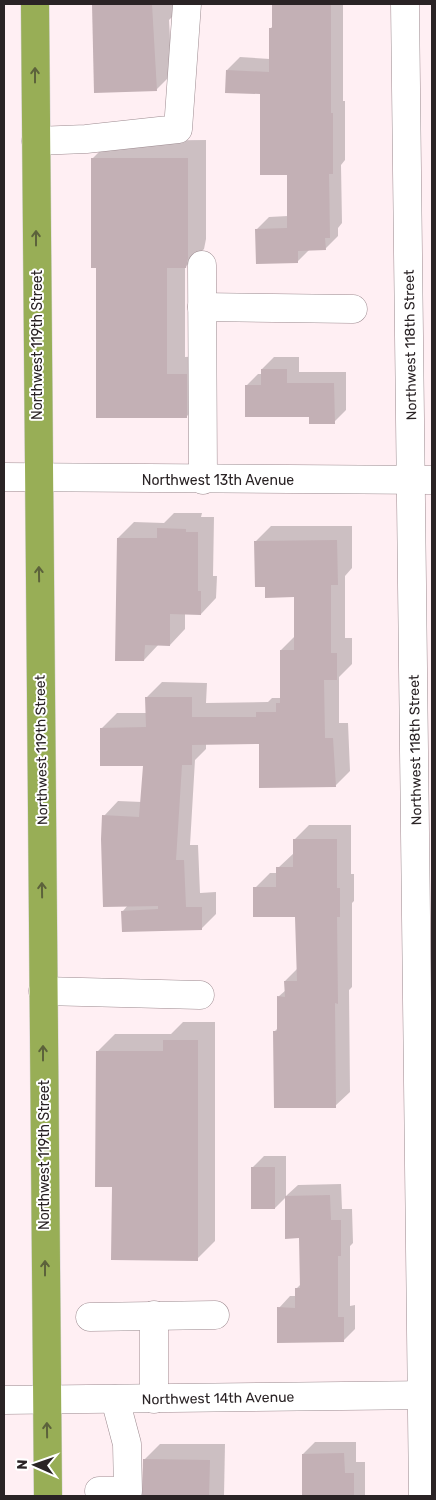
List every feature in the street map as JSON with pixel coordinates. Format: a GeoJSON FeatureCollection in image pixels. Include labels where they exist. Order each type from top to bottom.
{"type":"FeatureCollection","features":[{"type":"Feature","properties":{"kind":"highway","name":"Northwest 119th Street"},"geometry":{"type":"LineString","coordinates":[[35,4],[48,1496]]}},
{"type":"Feature","properties":{"kind":"street"},"geometry":{"type":"LineString","coordinates":[[36,141],[86,139],[178,129],[187,4]]}},
{"type":"Feature","properties":{"kind":"street","name":"Northwest 118th Street"},"geometry":{"type":"LineString","coordinates":[[405,4],[422,480],[428,1395],[423,1496]]}},
{"type":"Feature","properties":{"kind":"street"},"geometry":{"type":"LineString","coordinates":[[202,265],[203,480]]}},
{"type":"Feature","properties":{"kind":"street"},"geometry":{"type":"LineString","coordinates":[[202,307],[353,309]]}},
{"type":"Feature","properties":{"kind":"street","name":"Northwest 13th Avenue"},"geometry":{"type":"LineString","coordinates":[[4,477],[38,479],[422,480]]}},
{"type":"Feature","properties":{"kind":"street"},"geometry":{"type":"LineString","coordinates":[[43,991],[200,995]]}},
{"type":"Feature","properties":{"kind":"street"},"geometry":{"type":"LineString","coordinates":[[90,1317],[215,1315]]}},
{"type":"Feature","properties":{"kind":"street"},"geometry":{"type":"LineString","coordinates":[[154,1316],[154,1399]]}},
{"type":"Feature","properties":{"kind":"street","name":"Northwest 14th Avenue"},"geometry":{"type":"LineString","coordinates":[[4,1400],[428,1395]]}},
{"type":"Feature","properties":{"kind":"street"},"geometry":{"type":"LineString","coordinates":[[100,1491],[128,1491],[128,1444],[115,1400]]}},
{"type":"Feature","properties":{"kind":"building"},"geometry":{"type":"Polygon","coordinates":[[[92,4],[152,4],[157,91],[94,93],[92,4]]]}},
{"type":"Feature","properties":{"kind":"building"},"geometry":{"type":"Polygon","coordinates":[[[272,4],[331,4],[333,174],[329,174],[330,238],[325,238],[326,250],[298,251],[298,263],[256,264],[255,229],[287,228],[287,175],[260,175],[260,94],[225,93],[226,70],[269,72],[269,28],[272,28],[272,4]]]}},
{"type":"Feature","properties":{"kind":"building"},"geometry":{"type":"Polygon","coordinates":[[[91,158],[188,158],[188,258],[186,268],[167,268],[167,374],[187,374],[187,418],[96,418],[96,268],[91,268],[91,158]]]}},
{"type":"Feature","properties":{"kind":"building"},"geometry":{"type":"Polygon","coordinates":[[[261,369],[287,369],[287,383],[334,383],[335,424],[309,424],[309,417],[245,417],[245,385],[261,385],[261,369]]]}},
{"type":"Feature","properties":{"kind":"building"},"geometry":{"type":"Polygon","coordinates":[[[157,528],[186,529],[186,532],[198,532],[198,591],[201,591],[201,615],[170,614],[170,646],[145,645],[144,661],[115,661],[117,538],[157,538],[157,528]]]}},
{"type":"Feature","properties":{"kind":"building"},"geometry":{"type":"Polygon","coordinates":[[[337,540],[338,585],[331,585],[331,653],[337,653],[337,680],[324,680],[325,738],[333,738],[336,787],[259,788],[259,744],[192,745],[192,765],[182,765],[176,860],[184,860],[186,907],[202,907],[202,930],[122,932],[121,911],[158,909],[158,906],[103,907],[102,815],[139,817],[143,766],[100,766],[100,728],[146,727],[145,697],[192,697],[192,717],[256,717],[256,712],[276,712],[276,703],[280,703],[280,650],[294,650],[294,597],[265,598],[265,587],[255,587],[254,541],[337,540]]]}},
{"type":"Feature","properties":{"kind":"building"},"geometry":{"type":"Polygon","coordinates":[[[293,839],[337,839],[337,888],[340,888],[340,917],[337,917],[338,1004],[335,1003],[336,1108],[274,1108],[273,1031],[277,1031],[277,996],[285,997],[284,981],[297,981],[295,917],[253,917],[253,887],[276,887],[276,867],[293,867],[293,839]]]}},
{"type":"Feature","properties":{"kind":"building"},"geometry":{"type":"Polygon","coordinates":[[[163,1040],[198,1040],[198,1261],[111,1260],[112,1187],[95,1187],[96,1051],[163,1051],[163,1040]]]}},
{"type":"Feature","properties":{"kind":"building"},"geometry":{"type":"Polygon","coordinates":[[[251,1167],[275,1167],[275,1209],[251,1209],[251,1167]]]}},
{"type":"Feature","properties":{"kind":"building"},"geometry":{"type":"Polygon","coordinates":[[[330,1195],[331,1220],[341,1220],[341,1256],[338,1256],[338,1317],[344,1317],[344,1342],[277,1343],[277,1307],[295,1308],[295,1288],[300,1288],[299,1238],[285,1239],[285,1196],[330,1195]]]}},
{"type":"Feature","properties":{"kind":"building"},"geometry":{"type":"Polygon","coordinates":[[[344,1453],[345,1473],[354,1473],[354,1496],[302,1496],[302,1454],[344,1453]]]}},
{"type":"Feature","properties":{"kind":"building"},"geometry":{"type":"Polygon","coordinates":[[[143,1459],[210,1460],[209,1496],[142,1496],[143,1459]]]}}]}
